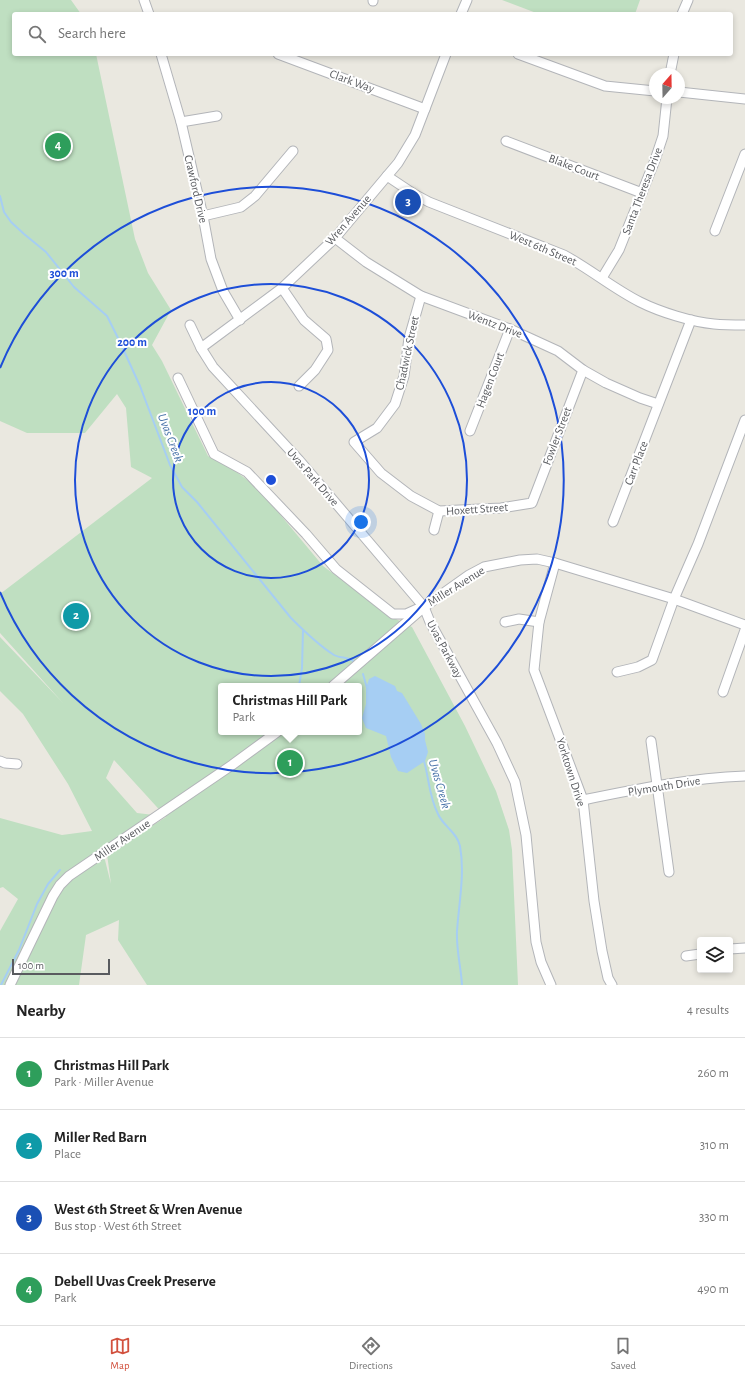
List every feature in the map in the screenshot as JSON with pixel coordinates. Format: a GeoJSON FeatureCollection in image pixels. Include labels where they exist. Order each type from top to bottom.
{"type":"FeatureCollection","features":[{"type":"Feature","properties":{"kind":"street"},"geometry":{"type":"LineString","coordinates":[[144,0],[147,12]]}},
{"type":"Feature","properties":{"kind":"street"},"geometry":{"type":"LineString","coordinates":[[463,12],[467,0]]}},
{"type":"Feature","properties":{"kind":"street"},"geometry":{"type":"LineString","coordinates":[[683,12],[688,0]]}},
{"type":"Feature","properties":{"kind":"street","name":"Crawford Drive"},"geometry":{"type":"LineString","coordinates":[[162,56],[181,122],[203,216],[211,259],[223,291],[240,320]]}},
{"type":"Feature","properties":{"kind":"street","name":"Clark Way"},"geometry":{"type":"LineString","coordinates":[[283,56],[425,109]]}},
{"type":"Feature","properties":{"kind":"street","name":"Wren Avenue"},"geometry":{"type":"LineString","coordinates":[[201,348],[282,288],[335,238],[387,176],[415,135],[445,56]]}},
{"type":"Feature","properties":{"kind":"street"},"geometry":{"type":"LineString","coordinates":[[523,56],[605,86],[649,90]]}},
{"type":"Feature","properties":{"kind":"street"},"geometry":{"type":"LineString","coordinates":[[671,68],[674,56]]}},
{"type":"Feature","properties":{"kind":"street"},"geometry":{"type":"LineString","coordinates":[[685,93],[745,99]]}},
{"type":"Feature","properties":{"kind":"street","name":"Santa Theresa Drive"},"geometry":{"type":"LineString","coordinates":[[602,278],[616,256],[642,193],[663,136],[666,104]]}},
{"type":"Feature","properties":{"kind":"street"},"geometry":{"type":"LineString","coordinates":[[181,122],[217,116]]}},
{"type":"Feature","properties":{"kind":"street","name":"Blake Court"},"geometry":{"type":"LineString","coordinates":[[506,141],[642,193]]}},
{"type":"Feature","properties":{"kind":"street"},"geometry":{"type":"LineString","coordinates":[[203,216],[241,207],[255,196],[293,151]]}},
{"type":"Feature","properties":{"kind":"street"},"geometry":{"type":"LineString","coordinates":[[715,231],[745,154]]}},
{"type":"Feature","properties":{"kind":"street","name":"West 6th Street"},"geometry":{"type":"LineString","coordinates":[[387,176],[429,202],[564,255],[583,265],[614,287],[641,303],[691,320],[713,324],[745,325]]}},
{"type":"Feature","properties":{"kind":"street","name":"Wentz Drive"},"geometry":{"type":"LineString","coordinates":[[335,238],[366,262],[420,296],[510,329],[558,351],[583,370],[606,383],[658,404]]}},
{"type":"Feature","properties":{"kind":"street"},"geometry":{"type":"LineString","coordinates":[[282,288],[304,320],[326,339],[328,350],[315,370],[299,386]]}},
{"type":"Feature","properties":{"kind":"street","name":"Chadwick Street"},"geometry":{"type":"LineString","coordinates":[[377,428],[395,404],[404,376],[409,338],[420,296]]}},
{"type":"Feature","properties":{"kind":"street","name":"Carr Place"},"geometry":{"type":"LineString","coordinates":[[613,522],[691,320]]}},
{"type":"Feature","properties":{"kind":"street","name":"Uvas Park Drive"},"geometry":{"type":"LineString","coordinates":[[190,325],[201,348],[213,367],[299,460],[424,607]]}},
{"type":"Feature","properties":{"kind":"street","name":"Hagen Court"},"geometry":{"type":"LineString","coordinates":[[470,431],[510,329]]}},
{"type":"Feature","properties":{"kind":"street","name":"Fowler Street"},"geometry":{"type":"LineString","coordinates":[[532,503],[583,370]]}},
{"type":"Feature","properties":{"kind":"street","name":"Uvas Parkway"},"geometry":{"type":"LineString","coordinates":[[178,378],[214,454],[247,472],[306,534],[336,569],[393,614],[406,614],[424,607],[430,622],[497,743],[515,782],[526,835],[536,942],[541,962],[551,985]]}},
{"type":"Feature","properties":{"kind":"street"},"geometry":{"type":"LineString","coordinates":[[617,672],[638,667],[652,660],[674,599],[698,544],[745,420]]}},
{"type":"Feature","properties":{"kind":"street","name":"Hoxett Street"},"geometry":{"type":"LineString","coordinates":[[377,428],[354,442],[381,473],[410,496],[439,511],[501,508],[532,503]]}},
{"type":"Feature","properties":{"kind":"street"},"geometry":{"type":"LineString","coordinates":[[434,530],[439,511]]}},
{"type":"Feature","properties":{"kind":"street","name":"Miller Avenue"},"geometry":{"type":"LineString","coordinates":[[336,683],[424,607],[469,575],[484,567],[520,560],[537,559],[555,563],[674,599],[745,625]]}},
{"type":"Feature","properties":{"kind":"street","name":"Yorktown Drive"},"geometry":{"type":"LineString","coordinates":[[555,563],[539,622],[534,670],[583,800],[600,944],[608,978],[612,985]]}},
{"type":"Feature","properties":{"kind":"street"},"geometry":{"type":"LineString","coordinates":[[505,622],[519,619],[539,622]]}},
{"type":"Feature","properties":{"kind":"street"},"geometry":{"type":"LineString","coordinates":[[723,692],[745,630]]}},
{"type":"Feature","properties":{"kind":"street","name":"Miller Avenue"},"geometry":{"type":"LineString","coordinates":[[10,985],[53,896],[60,885],[69,876],[232,765],[273,735]]}},
{"type":"Feature","properties":{"kind":"street"},"geometry":{"type":"LineString","coordinates":[[651,741],[669,872]]}},
{"type":"Feature","properties":{"kind":"street"},"geometry":{"type":"LineString","coordinates":[[0,760],[5,763],[17,764]]}},
{"type":"Feature","properties":{"kind":"street","name":"Plymouth Drive"},"geometry":{"type":"LineString","coordinates":[[583,800],[657,786],[725,777],[745,776]]}},
{"type":"Feature","properties":{"kind":"street"},"geometry":{"type":"LineString","coordinates":[[733,949],[745,948]]}},
{"type":"Feature","properties":{"kind":"street"},"geometry":{"type":"LineString","coordinates":[[686,956],[697,954]]}},
{"type":"Feature","properties":{"kind":"green space"},"geometry":{"type":"Polygon","coordinates":[[[0,0],[71,0],[80,12],[12,12],[12,56],[96,56],[135,239],[148,273],[171,310],[152,345],[162,361],[208,456],[234,470],[258,488],[323,566],[392,617],[412,627],[465,726],[496,791],[509,830],[512,850],[518,985],[147,985],[118,940],[119,920],[86,935],[79,985],[0,985],[0,931],[18,899],[3,887],[0,888],[0,818],[62,835],[92,831],[68,784],[23,714],[0,691],[0,637],[63,703],[0,633],[0,594],[152,478],[131,467],[126,408],[117,394],[85,433],[27,433],[0,421],[0,0]],[[114,760],[106,778],[137,813],[154,815],[102,848],[111,884],[107,854],[166,817],[114,760]]]}},
{"type":"Feature","properties":{"kind":"green space"},"geometry":{"type":"Polygon","coordinates":[[[502,0],[640,0],[636,12],[534,12],[502,0]]]}},
{"type":"Feature","properties":{"kind":"water"},"geometry":{"type":"Polygon","coordinates":[[[375,676],[395,686],[397,691],[402,693],[421,724],[425,734],[428,752],[425,761],[407,773],[398,771],[391,757],[386,736],[366,728],[362,718],[366,704],[366,688],[369,679],[375,676]]]}},
{"type":"Feature","properties":{"kind":"waterway","name":"Uvas Creek"},"geometry":{"type":"LineString","coordinates":[[0,196],[4,212],[11,222],[46,252],[74,287],[107,316],[140,386],[170,465],[182,487],[197,502],[291,618],[311,638],[328,651],[334,655],[350,659],[354,662]]}},
{"type":"Feature","properties":{"kind":"waterway"},"geometry":{"type":"LineString","coordinates":[[300,683],[302,668],[303,630]]}},
{"type":"Feature","properties":{"kind":"waterway","name":"Uvas Creek"},"geometry":{"type":"LineString","coordinates":[[363,674],[367,688]]}},
{"type":"Feature","properties":{"kind":"waterway","name":"Uvas Creek"},"geometry":{"type":"LineString","coordinates":[[424,761],[435,808],[440,818],[456,837],[460,846],[462,878],[457,938],[462,985]]}},
{"type":"Feature","properties":{"kind":"waterway"},"geometry":{"type":"LineString","coordinates":[[1,985],[19,950],[37,904],[48,884],[60,870]]}},
{"type":"Feature","properties":{"kind":"place","name":"Debell Uvas Creek Preserve"},"geometry":{"type":"Point","coordinates":[58,146]}},
{"type":"Feature","properties":{"kind":"place","name":"West 6th Street & Wren Avenue"},"geometry":{"type":"Point","coordinates":[408,202]}},
{"type":"Feature","properties":{"kind":"place","name":"Miller Red Barn"},"geometry":{"type":"Point","coordinates":[76,616]}},
{"type":"Feature","properties":{"kind":"place","name":"Christmas Hill Park"},"geometry":{"type":"Point","coordinates":[290,763]}}]}
